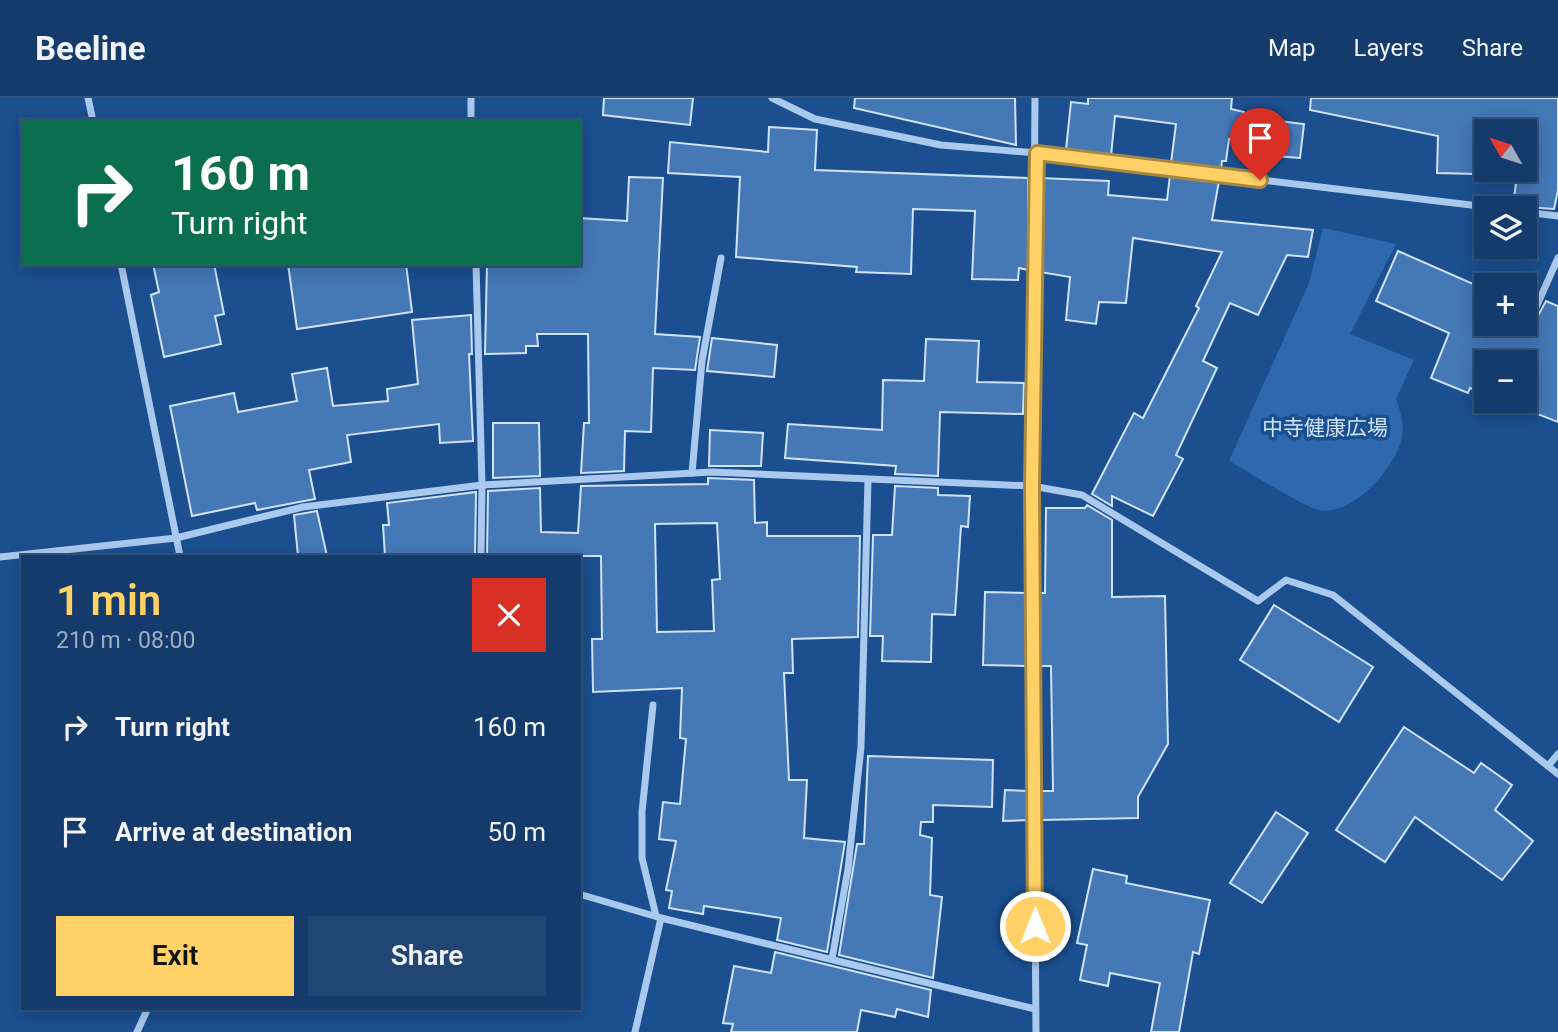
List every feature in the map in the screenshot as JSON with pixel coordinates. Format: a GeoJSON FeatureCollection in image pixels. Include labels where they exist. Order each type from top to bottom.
{"type":"FeatureCollection","features":[{"type":"Feature","properties":{"kind":"street"},"geometry":{"type":"LineString","coordinates":[[88,98],[93,119]]}},
{"type":"Feature","properties":{"kind":"street"},"geometry":{"type":"LineString","coordinates":[[471,98],[471,119]]}},
{"type":"Feature","properties":{"kind":"street"},"geometry":{"type":"LineString","coordinates":[[772,98],[815,119],[941,145],[1037,153],[1474,205]]}},
{"type":"Feature","properties":{"kind":"street"},"geometry":{"type":"LineString","coordinates":[[1035,98],[1037,153],[1032,486],[1036,1032]]}},
{"type":"Feature","properties":{"kind":"street"},"geometry":{"type":"LineString","coordinates":[[1537,214],[1558,216]]}},
{"type":"Feature","properties":{"kind":"street"},"geometry":{"type":"LineString","coordinates":[[692,473],[702,360],[721,258]]}},
{"type":"Feature","properties":{"kind":"street"},"geometry":{"type":"LineString","coordinates":[[1537,305],[1558,258]]}},
{"type":"Feature","properties":{"kind":"street"},"geometry":{"type":"LineString","coordinates":[[121,266],[180,555]]}},
{"type":"Feature","properties":{"kind":"street"},"geometry":{"type":"LineString","coordinates":[[476,266],[482,485],[481,555]]}},
{"type":"Feature","properties":{"kind":"street"},"geometry":{"type":"LineString","coordinates":[[0,556],[176,538],[303,507],[482,485],[692,473],[1032,486],[1082,495],[1258,601],[1286,580],[1333,595],[1558,774]]}},
{"type":"Feature","properties":{"kind":"street"},"geometry":{"type":"LineString","coordinates":[[832,959],[848,869],[861,747],[868,480]]}},
{"type":"Feature","properties":{"kind":"street"},"geometry":{"type":"LineString","coordinates":[[635,1032],[658,917],[642,847],[642,813],[653,705]]}},
{"type":"Feature","properties":{"kind":"street"},"geometry":{"type":"LineString","coordinates":[[1548,766],[1558,754]]}},
{"type":"Feature","properties":{"kind":"street"},"geometry":{"type":"LineString","coordinates":[[581,895],[658,917],[1035,1009]]}},
{"type":"Feature","properties":{"kind":"street"},"geometry":{"type":"LineString","coordinates":[[137,1032],[147,1010]]}},
{"type":"Feature","properties":{"kind":"green space","name":"中寺健康広場"},"geometry":{"type":"Polygon","coordinates":[[[1323,228],[1396,244],[1350,334],[1414,360],[1396,399],[1403,431],[1397,453],[1370,489],[1345,506],[1332,510],[1319,510],[1301,503],[1229,461],[1309,283],[1323,228]]]}},
{"type":"Feature","properties":{"kind":"building"},"geometry":{"type":"Polygon","coordinates":[[[604,98],[693,98],[690,125],[603,115],[604,98]]]}},
{"type":"Feature","properties":{"kind":"building"},"geometry":{"type":"Polygon","coordinates":[[[855,98],[1015,98],[1016,145],[854,108],[855,98]]]}},
{"type":"Feature","properties":{"kind":"building"},"geometry":{"type":"Polygon","coordinates":[[[1088,98],[1232,98],[1231,109],[1244,112],[1241,140],[1229,139],[1226,161],[1222,161],[1221,169],[1171,163],[1176,124],[1115,116],[1111,156],[1066,150],[1071,102],[1088,104],[1088,98]]]}},
{"type":"Feature","properties":{"kind":"building"},"geometry":{"type":"Polygon","coordinates":[[[1311,98],[1558,98],[1558,190],[1554,209],[1537,208],[1537,196],[1514,196],[1516,182],[1537,182],[1537,119],[1474,119],[1474,174],[1437,173],[1438,136],[1310,110],[1311,98]]]}},
{"type":"Feature","properties":{"kind":"building"},"geometry":{"type":"Polygon","coordinates":[[[1279,121],[1304,124],[1300,158],[1275,156],[1279,121]]]}},
{"type":"Feature","properties":{"kind":"building"},"geometry":{"type":"Polygon","coordinates":[[[769,127],[817,130],[815,170],[1028,178],[1028,270],[1019,268],[1018,280],[972,279],[975,211],[913,209],[911,274],[856,272],[857,267],[736,257],[740,177],[668,173],[670,142],[768,152],[769,127]]]}},
{"type":"Feature","properties":{"kind":"building"},"geometry":{"type":"Polygon","coordinates":[[[1170,175],[1219,181],[1212,220],[1313,230],[1308,257],[1287,255],[1258,315],[1230,303],[1203,361],[1217,368],[1176,455],[1183,459],[1153,516],[1112,496],[1112,506],[1092,494],[1134,413],[1143,418],[1199,308],[1196,306],[1222,252],[1133,238],[1126,303],[1099,302],[1096,324],[1066,320],[1070,277],[1040,272],[1041,178],[1109,181],[1108,195],[1167,200],[1170,175]]]}},
{"type":"Feature","properties":{"kind":"building"},"geometry":{"type":"Polygon","coordinates":[[[629,177],[663,178],[655,334],[700,337],[695,370],[653,368],[651,432],[625,431],[624,471],[581,473],[584,423],[589,423],[588,334],[537,334],[538,346],[526,346],[526,353],[485,354],[487,266],[581,266],[581,218],[627,221],[629,177]]]}},
{"type":"Feature","properties":{"kind":"building"},"geometry":{"type":"Polygon","coordinates":[[[1398,251],[1473,284],[1474,282],[1474,336],[1537,336],[1537,318],[1546,301],[1558,306],[1558,422],[1535,413],[1537,413],[1537,350],[1474,350],[1474,390],[1470,388],[1468,393],[1431,378],[1449,333],[1376,301],[1398,251]]]}},
{"type":"Feature","properties":{"kind":"building"},"geometry":{"type":"Polygon","coordinates":[[[153,266],[214,266],[224,314],[215,316],[221,344],[164,357],[151,295],[159,292],[153,266]]]}},
{"type":"Feature","properties":{"kind":"building"},"geometry":{"type":"Polygon","coordinates":[[[288,266],[406,266],[412,312],[297,329],[288,266]]]}},
{"type":"Feature","properties":{"kind":"building"},"geometry":{"type":"Polygon","coordinates":[[[471,315],[472,354],[469,354],[473,441],[440,443],[439,424],[347,435],[351,462],[309,470],[315,499],[257,510],[255,503],[192,516],[170,406],[234,393],[238,412],[297,401],[292,374],[327,368],[333,406],[388,401],[387,389],[418,384],[412,320],[471,315]]]}},
{"type":"Feature","properties":{"kind":"building"},"geometry":{"type":"Polygon","coordinates":[[[712,338],[777,345],[774,377],[707,371],[712,338]]]}},
{"type":"Feature","properties":{"kind":"building"},"geometry":{"type":"Polygon","coordinates":[[[926,339],[979,341],[977,382],[1024,383],[1023,414],[940,412],[938,476],[895,474],[896,466],[785,458],[788,424],[882,430],[883,380],[924,381],[926,339]]]}},
{"type":"Feature","properties":{"kind":"building"},"geometry":{"type":"Polygon","coordinates":[[[493,423],[539,423],[540,476],[493,478],[493,423]]]}},
{"type":"Feature","properties":{"kind":"building"},"geometry":{"type":"Polygon","coordinates":[[[710,430],[763,433],[761,466],[709,466],[710,430]]]}},
{"type":"Feature","properties":{"kind":"building"},"geometry":{"type":"Polygon","coordinates":[[[708,478],[754,480],[755,523],[767,522],[767,536],[860,536],[858,637],[792,639],[793,673],[784,673],[789,780],[807,780],[804,838],[845,842],[827,952],[777,940],[781,918],[704,906],[703,914],[669,908],[672,891],[666,890],[676,841],[659,839],[663,802],[680,804],[686,739],[680,738],[682,688],[593,692],[592,639],[602,639],[601,556],[487,555],[488,491],[540,488],[541,532],[578,533],[581,486],[708,484],[708,478]],[[717,523],[655,524],[657,632],[714,631],[712,580],[720,579],[717,523]]]}},
{"type":"Feature","properties":{"kind":"building"},"geometry":{"type":"Polygon","coordinates":[[[895,486],[938,488],[938,495],[970,496],[968,527],[961,526],[955,615],[932,614],[931,662],[882,661],[883,636],[870,636],[873,535],[892,535],[895,486]]]}},
{"type":"Feature","properties":{"kind":"building"},"geometry":{"type":"Polygon","coordinates":[[[476,492],[475,555],[385,555],[383,525],[389,525],[387,503],[476,492]]]}},
{"type":"Feature","properties":{"kind":"building"},"geometry":{"type":"Polygon","coordinates":[[[1087,505],[1112,520],[1112,597],[1165,596],[1168,744],[1138,797],[1138,818],[1041,820],[1040,791],[1053,791],[1051,666],[1039,666],[1039,593],[1045,593],[1046,508],[1085,508],[1087,505]]]}},
{"type":"Feature","properties":{"kind":"building"},"geometry":{"type":"Polygon","coordinates":[[[317,511],[327,555],[298,555],[294,515],[317,511]]]}},
{"type":"Feature","properties":{"kind":"building"},"geometry":{"type":"Polygon","coordinates":[[[985,592],[1027,593],[1027,666],[983,665],[985,592]]]}},
{"type":"Feature","properties":{"kind":"building"},"geometry":{"type":"Polygon","coordinates":[[[1274,605],[1373,667],[1339,722],[1240,660],[1274,605]]]}},
{"type":"Feature","properties":{"kind":"building"},"geometry":{"type":"Polygon","coordinates":[[[1404,727],[1474,773],[1481,763],[1512,785],[1495,810],[1533,841],[1502,880],[1415,817],[1385,862],[1336,830],[1404,727]]]}},
{"type":"Feature","properties":{"kind":"building"},"geometry":{"type":"Polygon","coordinates":[[[868,756],[993,760],[992,807],[933,805],[933,822],[921,822],[920,835],[932,838],[930,895],[942,897],[933,978],[839,955],[857,844],[864,844],[868,756]]]}},
{"type":"Feature","properties":{"kind":"building"},"geometry":{"type":"Polygon","coordinates":[[[1005,790],[1028,791],[1028,820],[1003,821],[1005,790]]]}},
{"type":"Feature","properties":{"kind":"building"},"geometry":{"type":"Polygon","coordinates":[[[1276,812],[1308,833],[1262,903],[1230,883],[1276,812]]]}},
{"type":"Feature","properties":{"kind":"building"},"geometry":{"type":"Polygon","coordinates":[[[1093,869],[1127,876],[1126,883],[1210,900],[1199,954],[1193,952],[1179,1032],[1151,1032],[1160,983],[1110,973],[1108,986],[1080,980],[1087,945],[1077,943],[1093,869]]]}},
{"type":"Feature","properties":{"kind":"building"},"geometry":{"type":"Polygon","coordinates":[[[775,952],[931,990],[928,1017],[897,1009],[895,1017],[861,1010],[857,1032],[731,1032],[733,1024],[723,1023],[734,966],[771,973],[775,952]]]}},
{"type":"Feature","properties":{"kind":"route"},"geometry":{"type":"LineString","coordinates":[[1035,926],[1032,486],[1037,153],[1260,180]]}}]}
